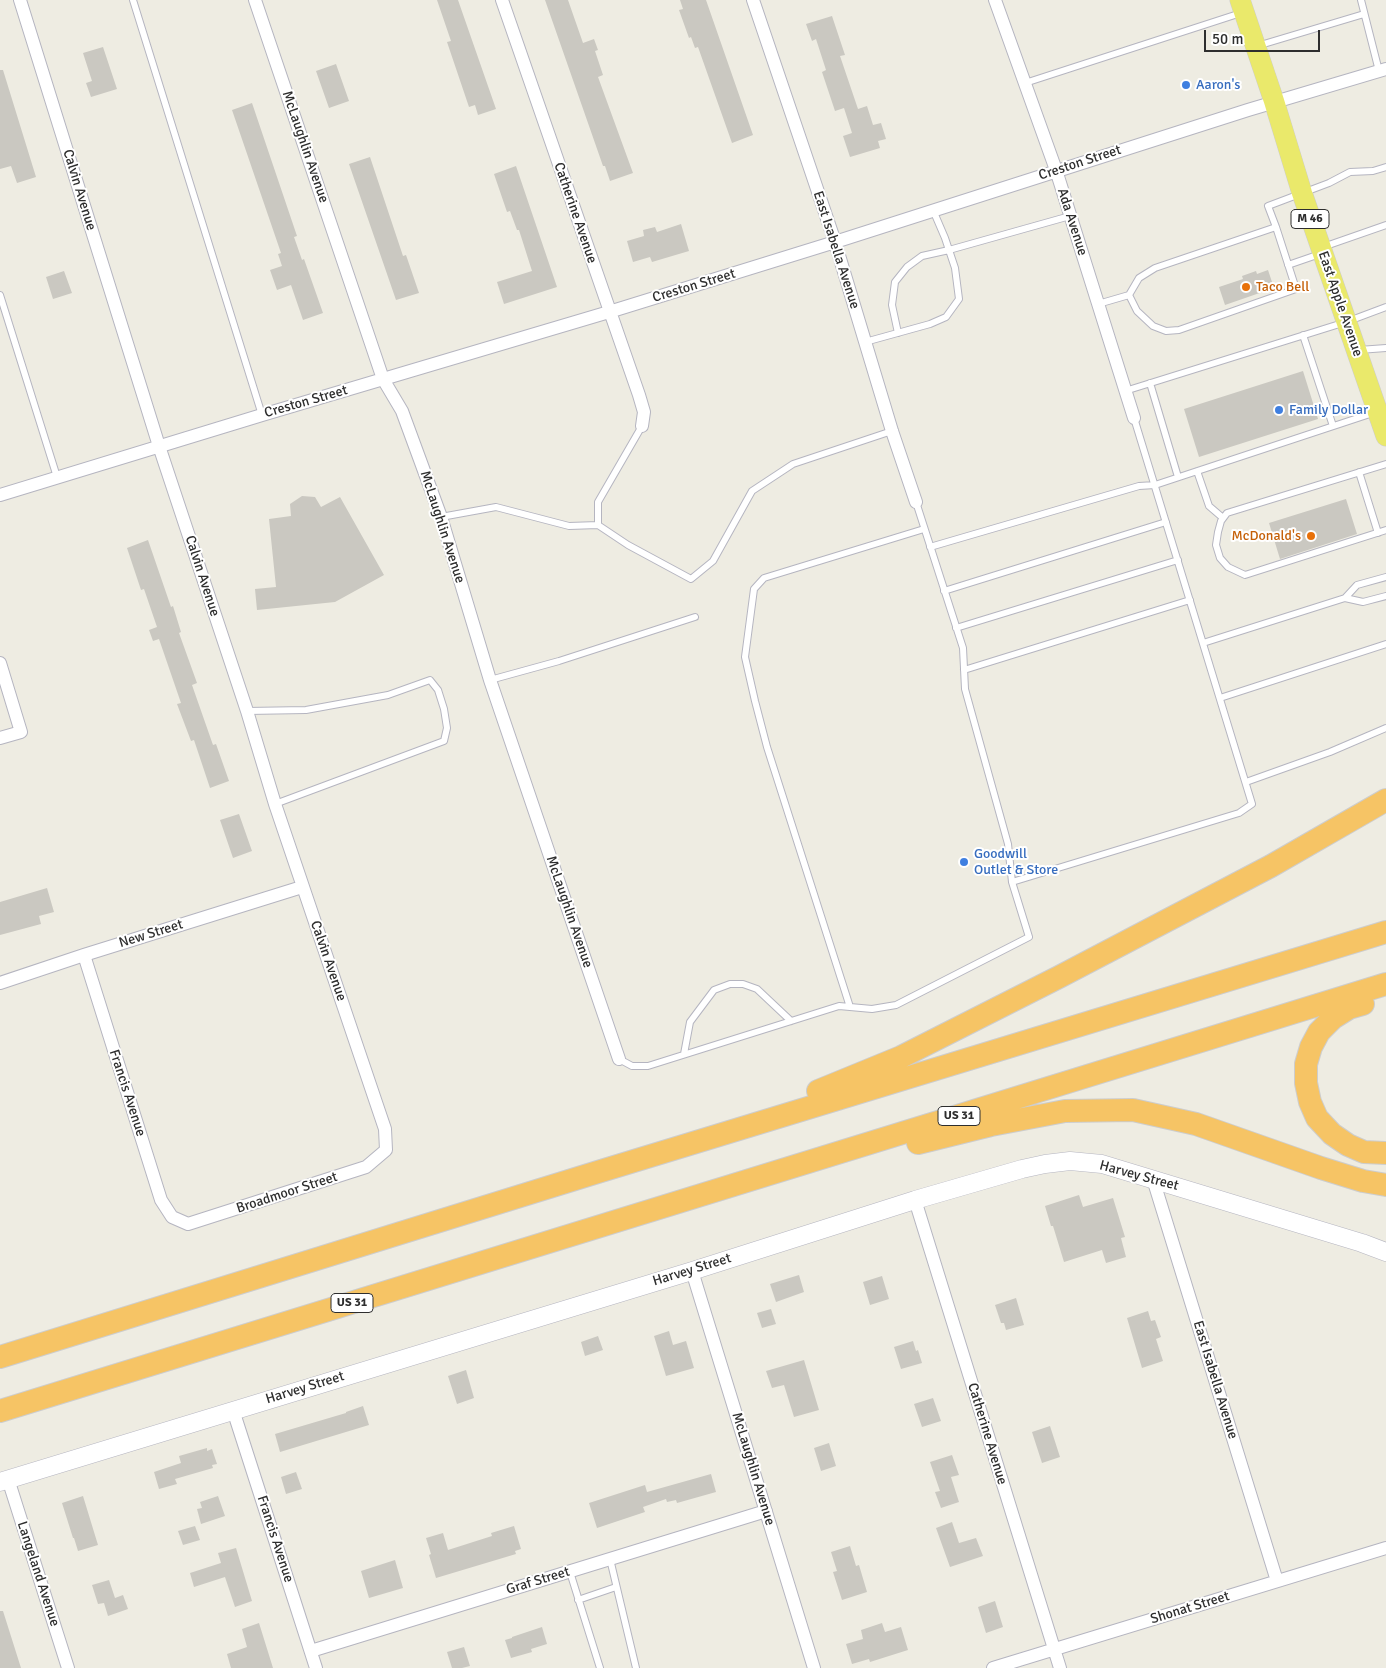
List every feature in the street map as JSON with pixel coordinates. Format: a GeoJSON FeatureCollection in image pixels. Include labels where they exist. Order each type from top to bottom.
{"type":"FeatureCollection","features":[{"type":"Feature","properties":{"kind":"highway"},"geometry":{"type":"LineString","coordinates":[[689,1144],[901,1058],[1271,866],[1386,800]]}},
{"type":"Feature","properties":{"kind":"highway"},"geometry":{"type":"LineString","coordinates":[[0,1357],[689,1144],[1386,932]]}},
{"type":"Feature","properties":{"kind":"highway","name":"US 31"},"geometry":{"type":"LineString","coordinates":[[0,1411],[1386,984]]}},
{"type":"Feature","properties":{"kind":"highway"},"geometry":{"type":"LineString","coordinates":[[1386,996],[1349,1008],[1333,1018],[1320,1032],[1311,1047],[1306,1064],[1306,1082],[1310,1102],[1317,1118],[1332,1134],[1348,1145],[1364,1152],[1386,1153]]}},
{"type":"Feature","properties":{"kind":"highway"},"geometry":{"type":"LineString","coordinates":[[704,1194],[790,1180],[907,1146],[982,1127],[1065,1111],[1133,1110],[1196,1124],[1321,1168],[1363,1181],[1386,1185]]}},
{"type":"Feature","properties":{"kind":"main road","name":"East Apple Avenue"},"geometry":{"type":"LineString","coordinates":[[1242,6],[1321,251],[1383,423]]}},
{"type":"Feature","properties":{"kind":"street","name":"Calvin Avenue"},"geometry":{"type":"LineString","coordinates":[[20,0],[159,446],[247,711],[302,887],[385,1129],[386,1150]]}},
{"type":"Feature","properties":{"kind":"street","name":"McLaughlin Avenue"},"geometry":{"type":"LineString","coordinates":[[255,0],[383,379],[402,411],[441,517],[490,680],[619,1059]]}},
{"type":"Feature","properties":{"kind":"street","name":"Catherine Avenue"},"geometry":{"type":"LineString","coordinates":[[502,0],[644,412],[642,426]]}},
{"type":"Feature","properties":{"kind":"street","name":"East Isabella Avenue"},"geometry":{"type":"LineString","coordinates":[[753,0],[835,242],[892,431],[916,502]]}},
{"type":"Feature","properties":{"kind":"street","name":"Ada Avenue"},"geometry":{"type":"LineString","coordinates":[[995,0],[1056,170],[1134,418]]}},
{"type":"Feature","properties":{"kind":"street","name":"Creston Street"},"geometry":{"type":"LineString","coordinates":[[0,494],[609,312],[835,242],[1056,170],[1383,70]]}},
{"type":"Feature","properties":{"kind":"street"},"geometry":{"type":"LineString","coordinates":[[0,663],[21,732],[0,738]]}},
{"type":"Feature","properties":{"kind":"street","name":"New Street"},"geometry":{"type":"LineString","coordinates":[[0,983],[302,887]]}},
{"type":"Feature","properties":{"kind":"street","name":"Francis Avenue"},"geometry":{"type":"LineString","coordinates":[[84,955],[161,1200],[172,1217],[182,1222]]}},
{"type":"Feature","properties":{"kind":"street","name":"Broadmoor Street"},"geometry":{"type":"LineString","coordinates":[[182,1222],[188,1224],[366,1167],[386,1150]]}},
{"type":"Feature","properties":{"kind":"street","name":"Harvey Street"},"geometry":{"type":"LineString","coordinates":[[4,1481],[692,1271],[915,1200],[1022,1169],[1070,1161],[1102,1164],[1386,1252]]}},
{"type":"Feature","properties":{"kind":"street","name":"East Isabella Avenue"},"geometry":{"type":"LineString","coordinates":[[1153,1179],[1277,1581]]}},
{"type":"Feature","properties":{"kind":"street","name":"Catherine Avenue"},"geometry":{"type":"LineString","coordinates":[[915,1200],[1060,1668]]}},
{"type":"Feature","properties":{"kind":"street","name":"McLaughlin Avenue"},"geometry":{"type":"LineString","coordinates":[[692,1271],[814,1668]]}},
{"type":"Feature","properties":{"kind":"street","name":"Francis Avenue"},"geometry":{"type":"LineString","coordinates":[[234,1410],[316,1668]]}},
{"type":"Feature","properties":{"kind":"street","name":"Langeland Avenue"},"geometry":{"type":"LineString","coordinates":[[4,1481],[68,1668]]}},
{"type":"Feature","properties":{"kind":"street","name":"Graf Street"},"geometry":{"type":"LineString","coordinates":[[311,1651],[766,1511]]}},
{"type":"Feature","properties":{"kind":"street","name":"Shonat Street"},"geometry":{"type":"LineString","coordinates":[[993,1668],[1386,1548]]}},
{"type":"Feature","properties":{"kind":"lane"},"geometry":{"type":"LineString","coordinates":[[134,0],[262,415]]}},
{"type":"Feature","properties":{"kind":"lane"},"geometry":{"type":"LineString","coordinates":[[1361,0],[1383,70]]}},
{"type":"Feature","properties":{"kind":"lane"},"geometry":{"type":"LineString","coordinates":[[1025,83],[1242,6]]}},
{"type":"Feature","properties":{"kind":"lane"},"geometry":{"type":"LineString","coordinates":[[1256,46],[1364,14]]}},
{"type":"Feature","properties":{"kind":"lane"},"geometry":{"type":"LineString","coordinates":[[1129,294],[1138,311],[1153,326],[1166,331],[1179,330],[1296,289],[1268,206],[1329,183],[1350,172],[1373,172],[1386,167]]}},
{"type":"Feature","properties":{"kind":"lane"},"geometry":{"type":"LineString","coordinates":[[865,342],[930,324],[946,317],[959,299],[955,268],[950,250],[933,210]]}},
{"type":"Feature","properties":{"kind":"lane"},"geometry":{"type":"LineString","coordinates":[[898,333],[892,305],[895,282],[907,267],[922,256],[950,250],[1070,216]]}},
{"type":"Feature","properties":{"kind":"lane"},"geometry":{"type":"LineString","coordinates":[[1288,265],[1386,225]]}},
{"type":"Feature","properties":{"kind":"lane"},"geometry":{"type":"LineString","coordinates":[[1098,304],[1129,294],[1139,278],[1155,268],[1276,227]]}},
{"type":"Feature","properties":{"kind":"lane"},"geometry":{"type":"LineString","coordinates":[[0,295],[57,477]]}},
{"type":"Feature","properties":{"kind":"lane"},"geometry":{"type":"LineString","coordinates":[[1125,391],[1346,322],[1386,307]]}},
{"type":"Feature","properties":{"kind":"lane"},"geometry":{"type":"LineString","coordinates":[[1303,335],[1333,426]]}},
{"type":"Feature","properties":{"kind":"lane"},"geometry":{"type":"LineString","coordinates":[[1356,350],[1386,348]]}},
{"type":"Feature","properties":{"kind":"lane"},"geometry":{"type":"LineString","coordinates":[[1150,383],[1178,477]]}},
{"type":"Feature","properties":{"kind":"lane"},"geometry":{"type":"LineString","coordinates":[[1012,882],[1239,812],[1252,804],[1134,418]]}},
{"type":"Feature","properties":{"kind":"lane"},"geometry":{"type":"LineString","coordinates":[[930,547],[1139,486],[1155,485],[1333,426],[1383,423]]}},
{"type":"Feature","properties":{"kind":"lane"},"geometry":{"type":"LineString","coordinates":[[598,525],[598,502],[642,426]]}},
{"type":"Feature","properties":{"kind":"lane"},"geometry":{"type":"LineString","coordinates":[[441,517],[496,507],[569,526],[598,525],[628,545],[691,579],[713,561],[752,491],[793,464],[892,431]]}},
{"type":"Feature","properties":{"kind":"lane"},"geometry":{"type":"LineString","coordinates":[[1386,464],[1227,513],[1218,532],[1216,545],[1220,558],[1228,567],[1245,575],[1386,530]]}},
{"type":"Feature","properties":{"kind":"lane"},"geometry":{"type":"LineString","coordinates":[[1197,471],[1208,506],[1223,518]]}},
{"type":"Feature","properties":{"kind":"lane"},"geometry":{"type":"LineString","coordinates":[[1359,472],[1378,533]]}},
{"type":"Feature","properties":{"kind":"lane"},"geometry":{"type":"LineString","coordinates":[[619,1059],[632,1066],[648,1066],[839,1006],[872,1009],[896,1006],[1029,937],[1012,882],[1008,844],[965,689],[963,648],[916,502]]}},
{"type":"Feature","properties":{"kind":"lane"},"geometry":{"type":"LineString","coordinates":[[944,591],[1166,522]]}},
{"type":"Feature","properties":{"kind":"lane"},"geometry":{"type":"LineString","coordinates":[[850,1007],[770,756],[755,701],[745,656],[754,588],[764,578],[924,529]]}},
{"type":"Feature","properties":{"kind":"lane"},"geometry":{"type":"LineString","coordinates":[[956,628],[1178,560]]}},
{"type":"Feature","properties":{"kind":"lane"},"geometry":{"type":"LineString","coordinates":[[1203,643],[1345,598],[1357,585],[1386,577]]}},
{"type":"Feature","properties":{"kind":"lane"},"geometry":{"type":"LineString","coordinates":[[1345,598],[1363,602],[1386,596]]}},
{"type":"Feature","properties":{"kind":"lane"},"geometry":{"type":"LineString","coordinates":[[964,670],[1190,600]]}},
{"type":"Feature","properties":{"kind":"lane"},"geometry":{"type":"LineString","coordinates":[[490,680],[695,617]]}},
{"type":"Feature","properties":{"kind":"lane"},"geometry":{"type":"LineString","coordinates":[[1220,698],[1386,644]]}},
{"type":"Feature","properties":{"kind":"lane"},"geometry":{"type":"LineString","coordinates":[[247,711],[306,710],[388,695],[430,680],[438,690],[444,708],[447,728],[444,741],[275,804]]}},
{"type":"Feature","properties":{"kind":"lane"},"geometry":{"type":"LineString","coordinates":[[1246,782],[1330,752],[1386,728]]}},
{"type":"Feature","properties":{"kind":"lane"},"geometry":{"type":"LineString","coordinates":[[684,1054],[690,1022],[714,990],[730,984],[743,984],[757,989],[791,1021]]}},
{"type":"Feature","properties":{"kind":"lane"},"geometry":{"type":"LineString","coordinates":[[610,1559],[636,1668]]}},
{"type":"Feature","properties":{"kind":"lane"},"geometry":{"type":"LineString","coordinates":[[570,1572],[600,1668]]}},
{"type":"Feature","properties":{"kind":"lane"},"geometry":{"type":"LineString","coordinates":[[578,1600],[616,1587]]}},
{"type":"Feature","properties":{"kind":"building"},"geometry":{"type":"Polygon","coordinates":[[[437,0],[458,0],[496,109],[478,115],[475,105],[469,107],[447,42],[451,41],[437,0]]]}},
{"type":"Feature","properties":{"kind":"building"},"geometry":{"type":"Polygon","coordinates":[[[545,0],[568,0],[583,43],[594,39],[598,50],[595,51],[603,75],[598,77],[633,173],[610,181],[605,166],[603,166],[545,0]]]}},
{"type":"Feature","properties":{"kind":"building"},"geometry":{"type":"Polygon","coordinates":[[[680,0],[706,0],[753,135],[732,143],[698,47],[695,48],[691,37],[689,38],[679,10],[683,9],[680,0]]]}},
{"type":"Feature","properties":{"kind":"building"},"geometry":{"type":"Polygon","coordinates":[[[832,16],[845,55],[840,56],[858,109],[867,106],[873,125],[881,123],[886,139],[878,141],[880,148],[850,157],[843,136],[852,133],[844,108],[835,111],[822,72],[826,70],[816,39],[812,41],[806,24],[832,16]]]}},
{"type":"Feature","properties":{"kind":"building"},"geometry":{"type":"Polygon","coordinates":[[[103,47],[117,89],[91,97],[86,83],[92,81],[83,53],[103,47]]]}},
{"type":"Feature","properties":{"kind":"building"},"geometry":{"type":"Polygon","coordinates":[[[336,64],[349,101],[329,108],[316,71],[336,64]]]}},
{"type":"Feature","properties":{"kind":"building"},"geometry":{"type":"Polygon","coordinates":[[[0,70],[3,70],[36,177],[17,183],[11,166],[0,169],[0,70]]]}},
{"type":"Feature","properties":{"kind":"building"},"geometry":{"type":"Polygon","coordinates":[[[252,103],[297,236],[294,237],[323,313],[303,320],[291,285],[277,290],[270,270],[282,266],[278,254],[281,253],[232,110],[252,103]]]}},
{"type":"Feature","properties":{"kind":"building"},"geometry":{"type":"Polygon","coordinates":[[[370,157],[403,256],[406,255],[419,293],[396,300],[349,164],[370,157]]]}},
{"type":"Feature","properties":{"kind":"building"},"geometry":{"type":"Polygon","coordinates":[[[516,166],[557,287],[504,304],[497,282],[532,271],[519,230],[517,230],[510,211],[507,212],[494,174],[516,166]]]}},
{"type":"Feature","properties":{"kind":"building"},"geometry":{"type":"Polygon","coordinates":[[[681,224],[689,251],[652,262],[650,257],[633,262],[627,241],[644,236],[643,230],[655,227],[657,232],[681,224]]]}},
{"type":"Feature","properties":{"kind":"building","name":"Taco Bell"},"geometry":{"type":"Polygon","coordinates":[[[1268,270],[1274,288],[1225,305],[1219,287],[1243,279],[1242,276],[1256,271],[1257,274],[1268,270]]]}},
{"type":"Feature","properties":{"kind":"building"},"geometry":{"type":"Polygon","coordinates":[[[64,271],[72,293],[53,299],[46,277],[64,271]]]}},
{"type":"Feature","properties":{"kind":"building"},"geometry":{"type":"Polygon","coordinates":[[[1303,371],[1318,419],[1199,457],[1184,409],[1303,371]]]}},
{"type":"Feature","properties":{"kind":"building"},"geometry":{"type":"Polygon","coordinates":[[[302,496],[315,497],[321,507],[340,497],[384,575],[335,602],[257,610],[255,589],[276,587],[269,519],[291,516],[290,504],[302,496]]]}},
{"type":"Feature","properties":{"kind":"building"},"geometry":{"type":"Polygon","coordinates":[[[1346,499],[1357,534],[1280,559],[1269,523],[1346,499]]]}},
{"type":"Feature","properties":{"kind":"building"},"geometry":{"type":"Polygon","coordinates":[[[148,540],[171,607],[173,606],[181,632],[179,633],[197,683],[192,685],[213,745],[216,744],[229,781],[210,788],[194,740],[191,741],[177,704],[181,703],[159,639],[153,641],[149,630],[157,627],[144,589],[141,590],[127,548],[148,540]]]}},
{"type":"Feature","properties":{"kind":"building"},"geometry":{"type":"Polygon","coordinates":[[[239,814],[252,851],[233,858],[220,820],[239,814]]]}},
{"type":"Feature","properties":{"kind":"building"},"geometry":{"type":"Polygon","coordinates":[[[47,888],[54,912],[39,916],[41,924],[0,935],[0,902],[47,888]]]}},
{"type":"Feature","properties":{"kind":"building"},"geometry":{"type":"Polygon","coordinates":[[[1079,1195],[1083,1207],[1113,1198],[1125,1237],[1121,1238],[1126,1257],[1106,1263],[1102,1250],[1064,1262],[1045,1206],[1079,1195]]]}},
{"type":"Feature","properties":{"kind":"building"},"geometry":{"type":"Polygon","coordinates":[[[799,1275],[804,1292],[776,1302],[770,1284],[799,1275]]]}},
{"type":"Feature","properties":{"kind":"building"},"geometry":{"type":"Polygon","coordinates":[[[882,1276],[889,1299],[870,1305],[863,1282],[882,1276]]]}},
{"type":"Feature","properties":{"kind":"building"},"geometry":{"type":"Polygon","coordinates":[[[1016,1298],[1024,1325],[1006,1330],[1004,1323],[1001,1323],[995,1305],[1016,1298]]]}},
{"type":"Feature","properties":{"kind":"building"},"geometry":{"type":"Polygon","coordinates":[[[771,1309],[776,1324],[762,1328],[757,1313],[771,1309]]]}},
{"type":"Feature","properties":{"kind":"building"},"geometry":{"type":"Polygon","coordinates":[[[1148,1311],[1151,1321],[1155,1320],[1161,1337],[1156,1339],[1163,1361],[1142,1368],[1127,1318],[1148,1311]]]}},
{"type":"Feature","properties":{"kind":"building"},"geometry":{"type":"Polygon","coordinates":[[[669,1331],[673,1345],[686,1341],[694,1368],[666,1376],[654,1336],[669,1331]]]}},
{"type":"Feature","properties":{"kind":"building"},"geometry":{"type":"Polygon","coordinates":[[[598,1336],[603,1350],[585,1356],[581,1342],[598,1336]]]}},
{"type":"Feature","properties":{"kind":"building"},"geometry":{"type":"Polygon","coordinates":[[[913,1341],[922,1363],[901,1369],[894,1347],[913,1341]]]}},
{"type":"Feature","properties":{"kind":"building"},"geometry":{"type":"Polygon","coordinates":[[[804,1360],[819,1410],[794,1417],[784,1385],[772,1388],[766,1371],[804,1360]]]}},
{"type":"Feature","properties":{"kind":"building"},"geometry":{"type":"Polygon","coordinates":[[[466,1370],[474,1398],[457,1404],[448,1376],[466,1370]]]}},
{"type":"Feature","properties":{"kind":"building"},"geometry":{"type":"Polygon","coordinates":[[[933,1398],[941,1421],[922,1427],[914,1404],[933,1398]]]}},
{"type":"Feature","properties":{"kind":"building"},"geometry":{"type":"Polygon","coordinates":[[[363,1406],[369,1425],[280,1452],[275,1434],[346,1413],[363,1406]]]}},
{"type":"Feature","properties":{"kind":"building"},"geometry":{"type":"Polygon","coordinates":[[[1050,1426],[1060,1457],[1042,1463],[1032,1432],[1050,1426]]]}},
{"type":"Feature","properties":{"kind":"building"},"geometry":{"type":"Polygon","coordinates":[[[829,1443],[836,1466],[821,1471],[814,1448],[829,1443]]]}},
{"type":"Feature","properties":{"kind":"building"},"geometry":{"type":"Polygon","coordinates":[[[207,1448],[207,1451],[212,1449],[217,1464],[212,1465],[213,1468],[175,1479],[177,1484],[159,1489],[154,1472],[181,1463],[179,1456],[207,1448]]]}},
{"type":"Feature","properties":{"kind":"building"},"geometry":{"type":"Polygon","coordinates":[[[952,1455],[959,1475],[951,1477],[959,1502],[941,1508],[935,1492],[940,1491],[930,1462],[952,1455]]]}},
{"type":"Feature","properties":{"kind":"building"},"geometry":{"type":"Polygon","coordinates":[[[296,1472],[302,1489],[286,1494],[281,1477],[296,1472]]]}},
{"type":"Feature","properties":{"kind":"building"},"geometry":{"type":"Polygon","coordinates":[[[711,1474],[716,1492],[677,1503],[676,1500],[667,1502],[666,1499],[643,1507],[645,1512],[597,1528],[589,1503],[645,1485],[647,1492],[711,1474]]]}},
{"type":"Feature","properties":{"kind":"building"},"geometry":{"type":"Polygon","coordinates":[[[83,1496],[98,1545],[78,1551],[62,1503],[83,1496]]]}},
{"type":"Feature","properties":{"kind":"building"},"geometry":{"type":"Polygon","coordinates":[[[218,1496],[225,1516],[201,1524],[197,1509],[202,1508],[200,1502],[218,1496]]]}},
{"type":"Feature","properties":{"kind":"building"},"geometry":{"type":"Polygon","coordinates":[[[952,1522],[959,1543],[976,1538],[983,1556],[950,1567],[936,1528],[952,1522]]]}},
{"type":"Feature","properties":{"kind":"building"},"geometry":{"type":"Polygon","coordinates":[[[195,1526],[200,1540],[183,1545],[178,1531],[195,1526]]]}},
{"type":"Feature","properties":{"kind":"building"},"geometry":{"type":"Polygon","coordinates":[[[514,1526],[521,1549],[515,1551],[516,1554],[436,1578],[426,1538],[443,1533],[448,1550],[492,1536],[491,1533],[514,1526]]]}},
{"type":"Feature","properties":{"kind":"building"},"geometry":{"type":"Polygon","coordinates":[[[850,1546],[856,1566],[859,1565],[867,1592],[842,1600],[833,1572],[837,1571],[831,1552],[850,1546]]]}},
{"type":"Feature","properties":{"kind":"building"},"geometry":{"type":"Polygon","coordinates":[[[236,1548],[252,1601],[235,1607],[225,1577],[194,1587],[190,1573],[221,1563],[218,1553],[236,1548]]]}},
{"type":"Feature","properties":{"kind":"building"},"geometry":{"type":"Polygon","coordinates":[[[395,1560],[403,1588],[369,1598],[361,1571],[395,1560]]]}},
{"type":"Feature","properties":{"kind":"building"},"geometry":{"type":"Polygon","coordinates":[[[109,1580],[115,1598],[123,1595],[128,1609],[108,1616],[104,1603],[98,1604],[92,1585],[109,1580]]]}},
{"type":"Feature","properties":{"kind":"building"},"geometry":{"type":"Polygon","coordinates":[[[995,1601],[1003,1627],[986,1633],[978,1607],[995,1601]]]}},
{"type":"Feature","properties":{"kind":"building"},"geometry":{"type":"Polygon","coordinates":[[[0,1611],[3,1611],[21,1668],[0,1668],[0,1611]]]}},
{"type":"Feature","properties":{"kind":"building"},"geometry":{"type":"Polygon","coordinates":[[[259,1623],[273,1668],[231,1668],[227,1654],[247,1647],[242,1629],[259,1623]]]}},
{"type":"Feature","properties":{"kind":"building"},"geometry":{"type":"Polygon","coordinates":[[[882,1623],[885,1632],[901,1627],[908,1650],[870,1662],[869,1659],[852,1664],[846,1644],[863,1639],[861,1630],[882,1623]]]}},
{"type":"Feature","properties":{"kind":"building"},"geometry":{"type":"Polygon","coordinates":[[[542,1627],[547,1644],[531,1649],[532,1652],[511,1658],[505,1640],[542,1627]]]}},
{"type":"Feature","properties":{"kind":"building"},"geometry":{"type":"Polygon","coordinates":[[[464,1647],[470,1666],[452,1668],[447,1652],[464,1647]]]}},
{"type":"Feature","properties":{"kind":"place","name":"Aaron's"},"geometry":{"type":"Point","coordinates":[1186,85]}},
{"type":"Feature","properties":{"kind":"place","name":"Taco Bell"},"geometry":{"type":"Point","coordinates":[1246,287]}},
{"type":"Feature","properties":{"kind":"place","name":"Family Dollar"},"geometry":{"type":"Point","coordinates":[1279,410]}},
{"type":"Feature","properties":{"kind":"place","name":"McDonald's"},"geometry":{"type":"Point","coordinates":[1311,536]}},
{"type":"Feature","properties":{"kind":"place","name":"Goodwill Outlet & Store"},"geometry":{"type":"Point","coordinates":[964,862]}}]}
